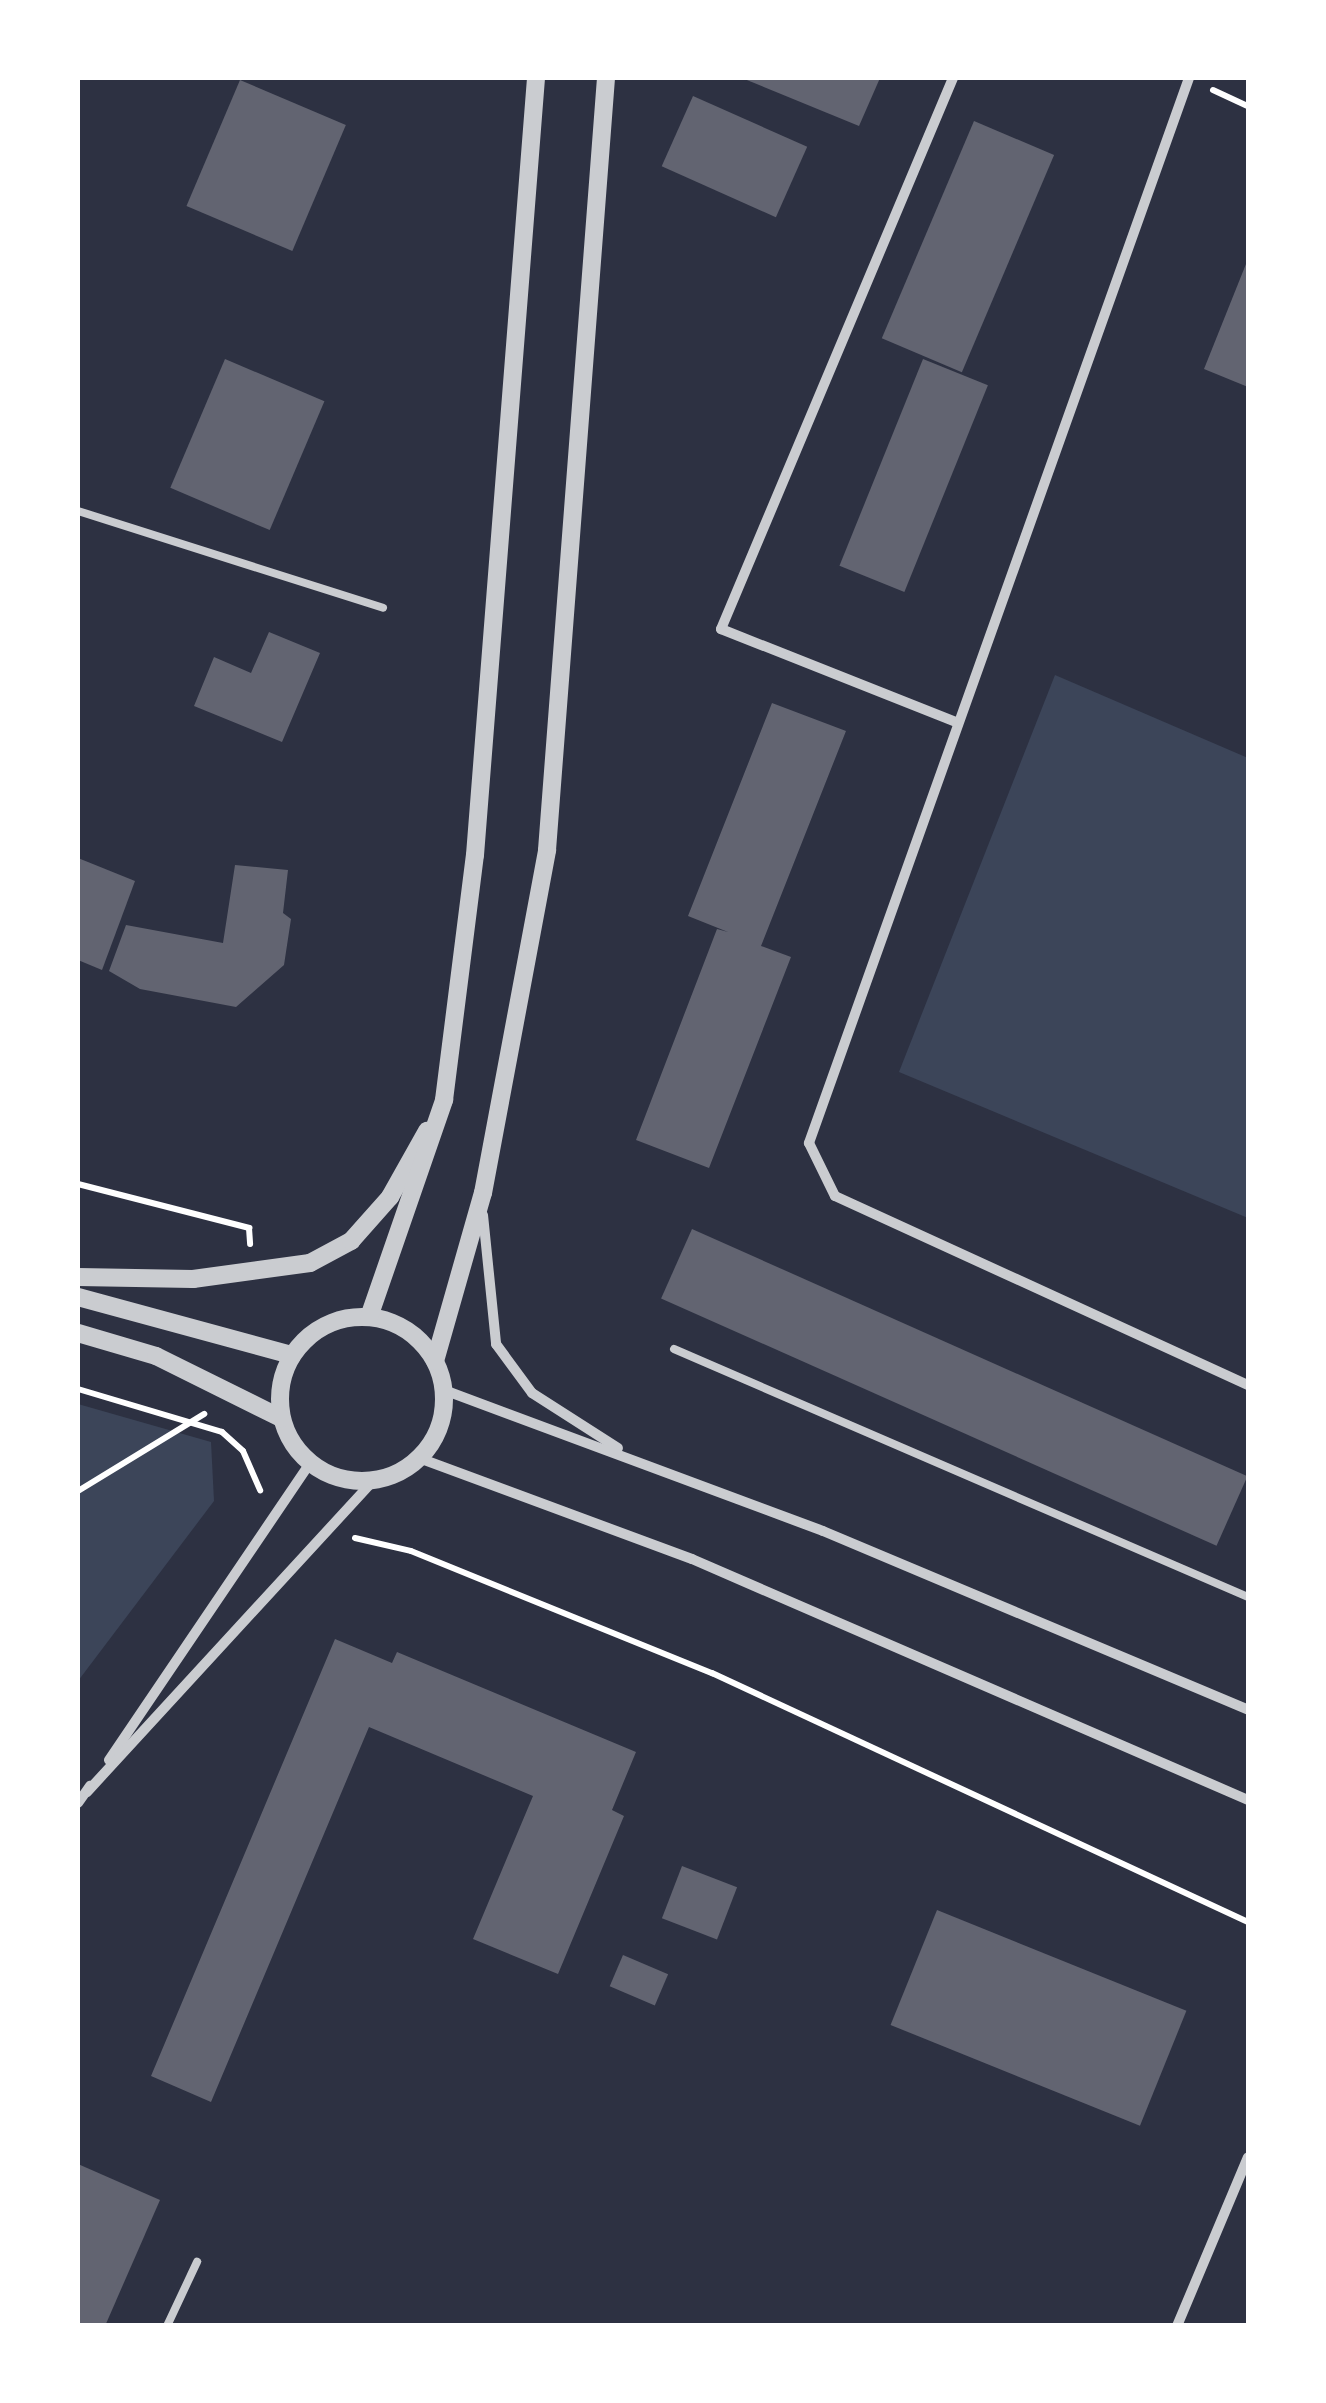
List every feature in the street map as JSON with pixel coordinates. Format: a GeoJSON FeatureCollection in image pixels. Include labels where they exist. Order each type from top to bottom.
{"type":"FeatureCollection","features":[{"type":"Feature","properties":{"kind":"street"},"geometry":{"type":"LineString","coordinates":[[369,1317],[444,1100],[477,836],[536,78]]}},
{"type":"Feature","properties":{"kind":"street"},"geometry":{"type":"LineString","coordinates":[[436,1361],[483,1193],[546,850],[606,78]]}},
{"type":"Feature","properties":{"kind":"street"},"geometry":{"type":"LineString","coordinates":[[954,78],[721,628],[958,723]]}},
{"type":"Feature","properties":{"kind":"street"},"geometry":{"type":"LineString","coordinates":[[1189,78],[809,1143],[834,1196],[1248,1384]]}},
{"type":"Feature","properties":{"kind":"street"},"geometry":{"type":"LineString","coordinates":[[78,1277],[193,1279],[310,1264],[350,1241],[390,1197],[444,1100]]}},
{"type":"Feature","properties":{"kind":"street"},"geometry":{"type":"LineString","coordinates":[[483,1193],[496,1344],[532,1393],[636,1459]]}},
{"type":"Feature","properties":{"kind":"street"},"geometry":{"type":"LineString","coordinates":[[78,1297],[292,1355]]}},
{"type":"Feature","properties":{"kind":"street"},"geometry":{"type":"LineString","coordinates":[[86,1792],[331,1532],[373,1481],[420,1458],[443,1414],[444,1390],[436,1361],[418,1338],[369,1317],[333,1322],[292,1355],[282,1418]]}},
{"type":"Feature","properties":{"kind":"street"},"geometry":{"type":"LineString","coordinates":[[78,1333],[156,1356],[282,1418],[310,1463],[373,1481]]}},
{"type":"Feature","properties":{"kind":"street"},"geometry":{"type":"LineString","coordinates":[[444,1390],[636,1459],[1248,1710]]}},
{"type":"Feature","properties":{"kind":"street"},"geometry":{"type":"LineString","coordinates":[[420,1458],[692,1559],[1248,1800]]}},
{"type":"Feature","properties":{"kind":"street"},"geometry":{"type":"LineString","coordinates":[[78,1803],[284,1510],[310,1463]]}},
{"type":"Feature","properties":{"kind":"street"},"geometry":{"type":"LineString","coordinates":[[1177,2326],[1248,2157]]}},
{"type":"Feature","properties":{"kind":"lane"},"geometry":{"type":"LineString","coordinates":[[78,510],[382,608]]}},
{"type":"Feature","properties":{"kind":"lane"},"geometry":{"type":"LineString","coordinates":[[674,1349],[1248,1597]]}},
{"type":"Feature","properties":{"kind":"lane"},"geometry":{"type":"LineString","coordinates":[[166,2326],[197,2262]]}},
{"type":"Feature","properties":{"kind":"path"},"geometry":{"type":"LineString","coordinates":[[1189,78],[1248,106]]}},
{"type":"Feature","properties":{"kind":"path"},"geometry":{"type":"LineString","coordinates":[[78,1184],[249,1228]]}},
{"type":"Feature","properties":{"kind":"path"},"geometry":{"type":"LineString","coordinates":[[78,1389],[195,1424],[236,1442],[253,1483],[284,1510]]}},
{"type":"Feature","properties":{"kind":"path"},"geometry":{"type":"LineString","coordinates":[[78,1491],[195,1424]]}},
{"type":"Feature","properties":{"kind":"path"},"geometry":{"type":"LineString","coordinates":[[331,1532],[411,1551],[712,1674],[1248,1922]]}},
{"type":"Feature","properties":{"kind":"shaded area"},"geometry":{"type":"Polygon","coordinates":[[[1055,675],[1248,758],[1248,1218],[899,1072],[1055,675]]]}},
{"type":"Feature","properties":{"kind":"shaded area"},"geometry":{"type":"Polygon","coordinates":[[[78,1404],[211,1442],[214,1501],[78,1681],[78,1404]]]}},
{"type":"Feature","properties":{"kind":"building"},"geometry":{"type":"Polygon","coordinates":[[[742,78],[880,78],[859,126],[742,78]]]}},
{"type":"Feature","properties":{"kind":"building"},"geometry":{"type":"Polygon","coordinates":[[[240,80],[346,125],[292,251],[186,206],[240,80]]]}},
{"type":"Feature","properties":{"kind":"building"},"geometry":{"type":"Polygon","coordinates":[[[693,96],[807,147],[776,217],[662,166],[693,96]]]}},
{"type":"Feature","properties":{"kind":"building"},"geometry":{"type":"Polygon","coordinates":[[[974,121],[1054,155],[962,372],[882,338],[974,121]]]}},
{"type":"Feature","properties":{"kind":"building"},"geometry":{"type":"Polygon","coordinates":[[[1248,259],[1248,387],[1204,369],[1248,259]]]}},
{"type":"Feature","properties":{"kind":"building"},"geometry":{"type":"Polygon","coordinates":[[[225,359],[324,401],[270,530],[170,488],[225,359]]]}},
{"type":"Feature","properties":{"kind":"building"},"geometry":{"type":"Polygon","coordinates":[[[923,359],[988,385],[904,592],[839,566],[923,359]]]}},
{"type":"Feature","properties":{"kind":"building"},"geometry":{"type":"Polygon","coordinates":[[[269,632],[320,653],[282,742],[194,706],[214,657],[251,673],[269,632]]]}},
{"type":"Feature","properties":{"kind":"building"},"geometry":{"type":"Polygon","coordinates":[[[772,703],[846,731],[761,946],[791,957],[709,1168],[636,1140],[717,929],[728,932],[688,916],[772,703]]]}},
{"type":"Feature","properties":{"kind":"building"},"geometry":{"type":"Polygon","coordinates":[[[78,858],[135,881],[102,970],[78,960],[78,858]]]}},
{"type":"Feature","properties":{"kind":"building"},"geometry":{"type":"Polygon","coordinates":[[[235,865],[288,870],[283,913],[291,919],[284,965],[236,1007],[140,989],[109,971],[126,925],[223,943],[235,865]]]}},
{"type":"Feature","properties":{"kind":"building"},"geometry":{"type":"Polygon","coordinates":[[[692,1229],[1247,1476],[1217,1546],[661,1298],[692,1229]]]}},
{"type":"Feature","properties":{"kind":"building"},"geometry":{"type":"Polygon","coordinates":[[[335,1639],[392,1663],[397,1652],[636,1752],[612,1810],[624,1816],[558,1974],[473,1939],[533,1796],[369,1727],[211,2102],[151,2076],[335,1639]]]}},
{"type":"Feature","properties":{"kind":"building"},"geometry":{"type":"Polygon","coordinates":[[[682,1866],[737,1887],[717,1939],[662,1918],[682,1866]]]}},
{"type":"Feature","properties":{"kind":"building"},"geometry":{"type":"Polygon","coordinates":[[[937,1910],[1186,2011],[1140,2126],[891,2025],[937,1910]]]}},
{"type":"Feature","properties":{"kind":"building"},"geometry":{"type":"Polygon","coordinates":[[[623,1955],[668,1974],[655,2005],[610,1986],[623,1955]]]}},
{"type":"Feature","properties":{"kind":"building"},"geometry":{"type":"Polygon","coordinates":[[[78,2164],[160,2200],[105,2326],[78,2326],[78,2164]]]}}]}
